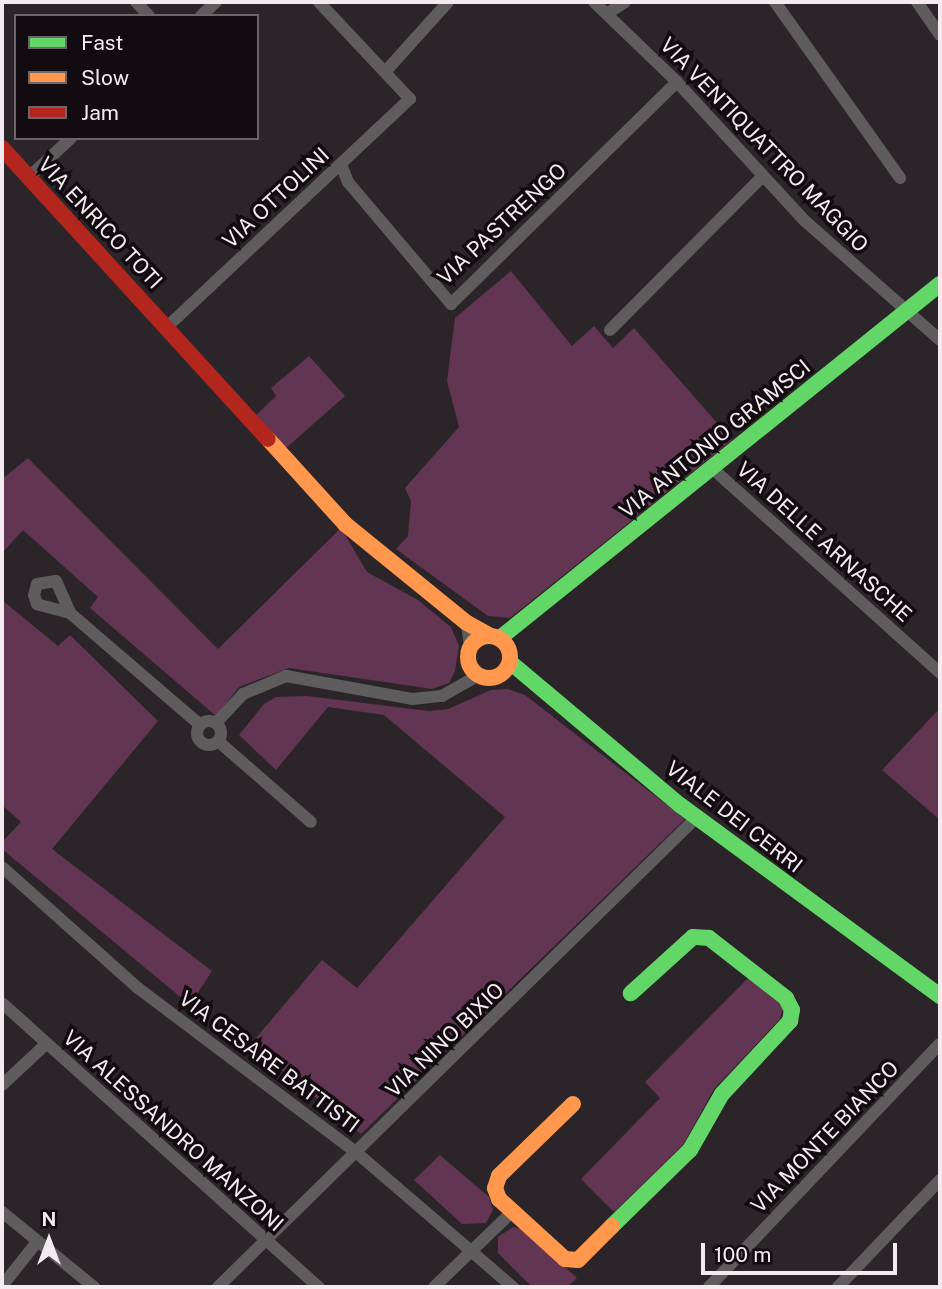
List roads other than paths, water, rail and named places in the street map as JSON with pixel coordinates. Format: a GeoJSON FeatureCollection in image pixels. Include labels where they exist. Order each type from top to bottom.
{"type":"FeatureCollection","features":[{"type":"Feature","properties":{"kind":"street"},"geometry":{"type":"LineString","coordinates":[[203,14],[216,2]]}},
{"type":"Feature","properties":{"kind":"street"},"geometry":{"type":"LineString","coordinates":[[319,2],[385,72],[448,2]]}},
{"type":"Feature","properties":{"kind":"street","name":"VIA VENTIQUATTRO MAGGIO"},"geometry":{"type":"LineString","coordinates":[[594,2],[677,82],[804,221],[940,340]]}},
{"type":"Feature","properties":{"kind":"street"},"geometry":{"type":"LineString","coordinates":[[608,13],[625,2]]}},
{"type":"Feature","properties":{"kind":"street"},"geometry":{"type":"LineString","coordinates":[[775,2],[900,178]]}},
{"type":"Feature","properties":{"kind":"street"},"geometry":{"type":"LineString","coordinates":[[917,2],[940,35]]}},
{"type":"Feature","properties":{"kind":"street","name":"VIA OTTOLINI"},"geometry":{"type":"LineString","coordinates":[[168,326],[410,99],[385,72]]}},
{"type":"Feature","properties":{"kind":"street","name":"VIA PASTRENGO"},"geometry":{"type":"LineString","coordinates":[[341,164],[348,182],[451,304],[677,82]]}},
{"type":"Feature","properties":{"kind":"street"},"geometry":{"type":"LineString","coordinates":[[29,178],[69,140]]}},
{"type":"Feature","properties":{"kind":"street","name":"VIA ENRICO TOTI"},"geometry":{"type":"LineString","coordinates":[[2,149],[168,326]]}},
{"type":"Feature","properties":{"kind":"street"},"geometry":{"type":"LineString","coordinates":[[610,330],[763,176]]}},
{"type":"Feature","properties":{"kind":"street","name":"VIA ANTONIO GRAMSCI"},"geometry":{"type":"LineString","coordinates":[[499,676],[502,645],[516,627],[940,284]]}},
{"type":"Feature","properties":{"kind":"street"},"geometry":{"type":"LineString","coordinates":[[168,326],[345,524],[467,623],[502,645]]}},
{"type":"Feature","properties":{"kind":"street","name":"VIA DELLE ARNASCHE"},"geometry":{"type":"LineString","coordinates":[[713,469],[940,673]]}},
{"type":"Feature","properties":{"kind":"street"},"geometry":{"type":"LineString","coordinates":[[70,612],[200,725],[201,741],[218,741],[311,822]]}},
{"type":"Feature","properties":{"kind":"street"},"geometry":{"type":"LineString","coordinates":[[200,725],[216,723],[243,694],[286,676],[412,699],[442,696],[460,686],[473,671],[467,623]]}},
{"type":"Feature","properties":{"kind":"street"},"geometry":{"type":"LineString","coordinates":[[470,646],[502,645]]}},
{"type":"Feature","properties":{"kind":"street","name":"VIALE DEI CERRI"},"geometry":{"type":"LineString","coordinates":[[502,645],[523,678],[567,708],[697,817],[940,996]]}},
{"type":"Feature","properties":{"kind":"street"},"geometry":{"type":"LineString","coordinates":[[473,671],[523,678]]}},
{"type":"Feature","properties":{"kind":"street"},"geometry":{"type":"LineString","coordinates":[[216,723],[221,729],[218,741]]}},
{"type":"Feature","properties":{"kind":"street","name":"VIA NINO BIXIO"},"geometry":{"type":"LineString","coordinates":[[218,1287],[697,817]]}},
{"type":"Feature","properties":{"kind":"street","name":"VIA CESARE BATTISTI"},"geometry":{"type":"LineString","coordinates":[[2,867],[138,988],[357,1153],[513,1287]]}},
{"type":"Feature","properties":{"kind":"street"},"geometry":{"type":"LineString","coordinates":[[573,1104],[499,1176],[495,1188],[499,1199],[565,1259],[588,1254],[690,1150],[722,1094],[790,1021],[792,1010],[786,998],[709,938],[693,937],[631,993]]}},
{"type":"Feature","properties":{"kind":"street","name":"VIA ALESSANDRO MANZONI"},"geometry":{"type":"LineString","coordinates":[[2,1003],[319,1287]]}},
{"type":"Feature","properties":{"kind":"street"},"geometry":{"type":"LineString","coordinates":[[2,1085],[46,1044]]}},
{"type":"Feature","properties":{"kind":"street","name":"VIA MONTE BIANCO"},"geometry":{"type":"LineString","coordinates":[[709,1287],[940,1044]]}},
{"type":"Feature","properties":{"kind":"street"},"geometry":{"type":"LineString","coordinates":[[838,1287],[940,1181]]}},
{"type":"Feature","properties":{"kind":"street"},"geometry":{"type":"LineString","coordinates":[[434,1287],[470,1249],[513,1211]]}},
{"type":"Feature","properties":{"kind":"street"},"geometry":{"type":"LineString","coordinates":[[2,1212],[94,1287]]}},
{"type":"Feature","properties":{"kind":"street"},"geometry":{"type":"LineString","coordinates":[[2,1286],[37,1242]]}}]}
